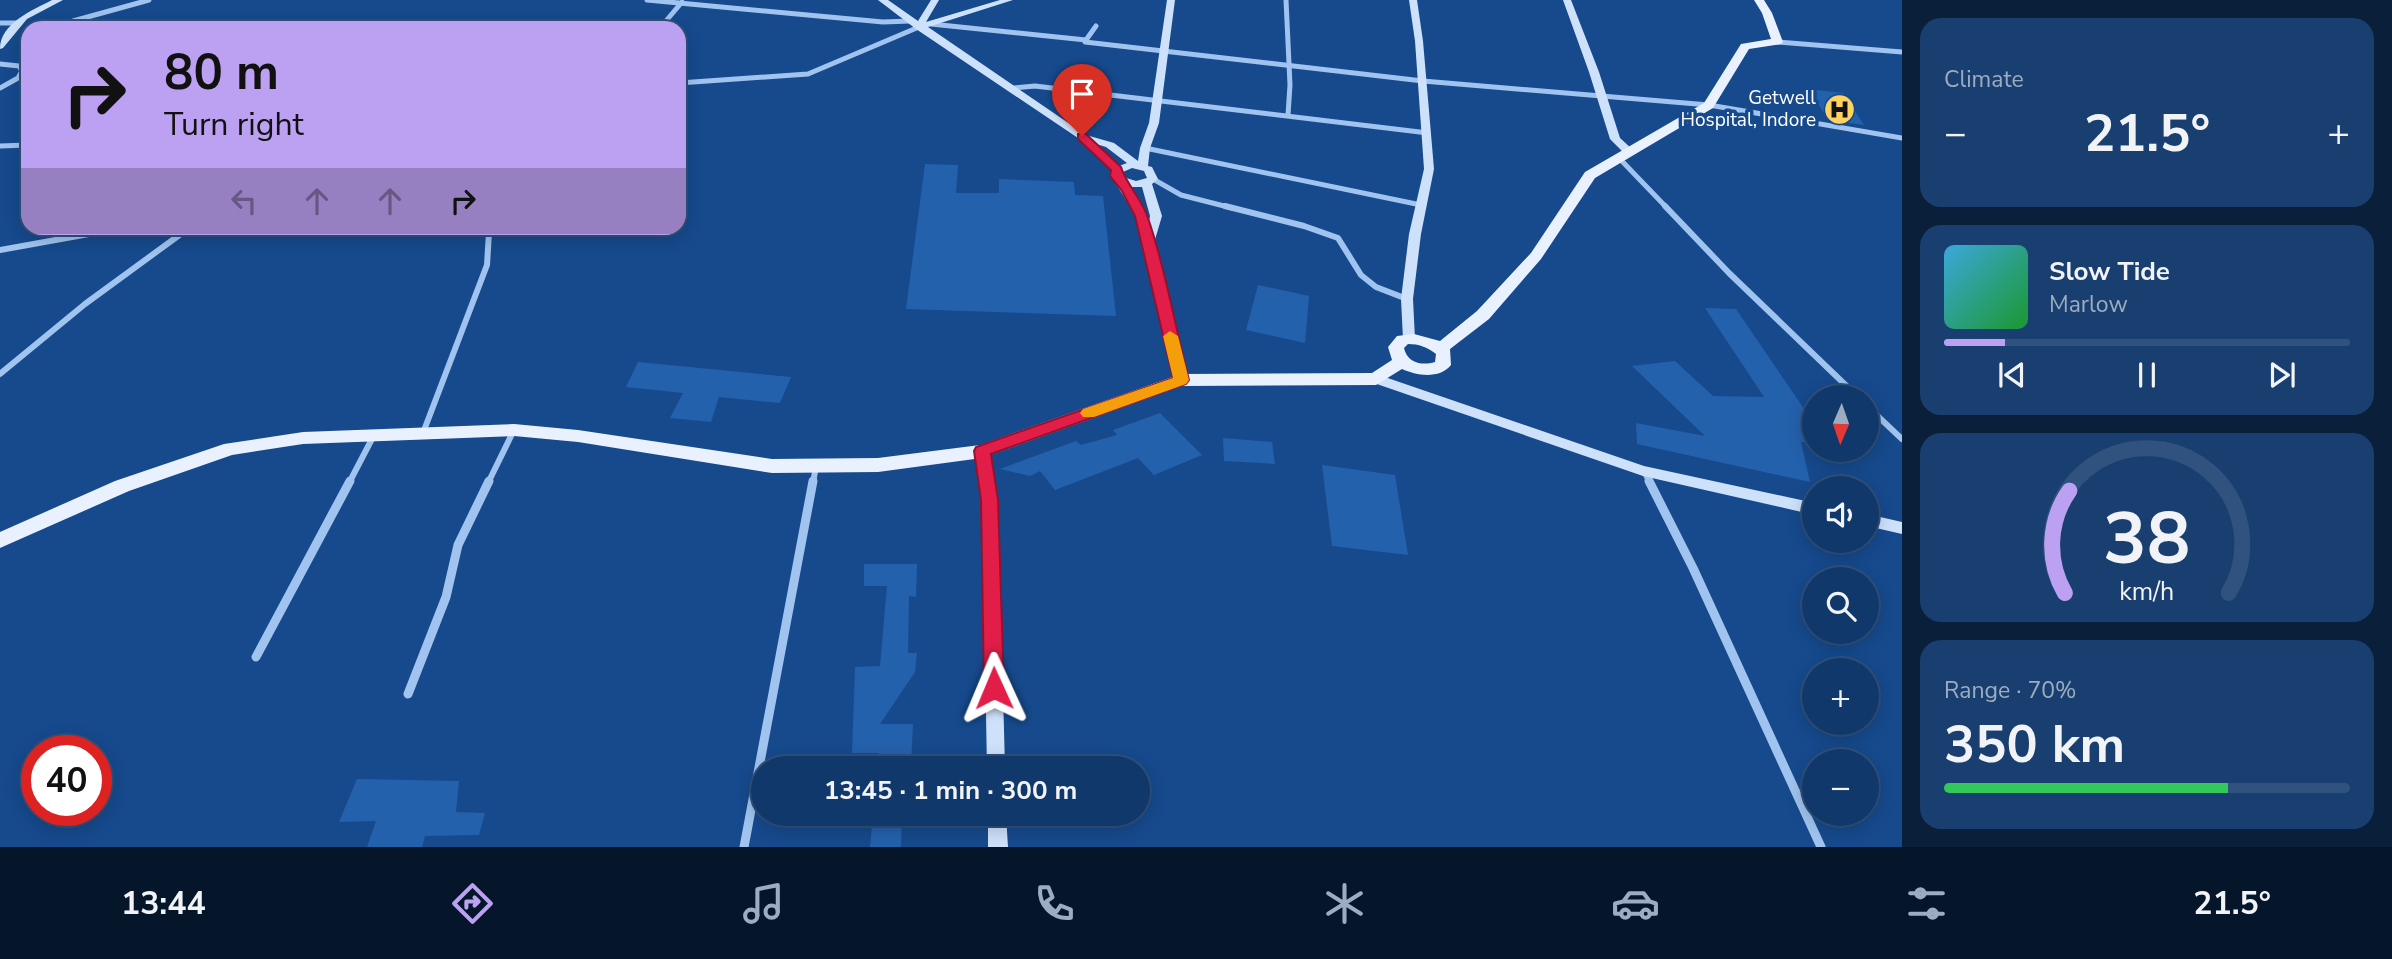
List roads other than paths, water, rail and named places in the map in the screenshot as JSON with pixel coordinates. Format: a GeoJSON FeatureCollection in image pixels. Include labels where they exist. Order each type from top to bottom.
{"type":"FeatureCollection","features":[{"type":"Feature","properties":{"kind":"main road"},"geometry":{"type":"LineString","coordinates":[[1440,349],[1483,315],[1536,256],[1590,175],[1709,105],[1745,46],[1777,42],[1767,13],[1759,0]]}},
{"type":"Feature","properties":{"kind":"main road"},"geometry":{"type":"LineString","coordinates":[[1409,339],[1429,342],[1440,349],[1445,362],[1434,370],[1414,368],[1402,361],[1398,357],[1396,347],[1403,340],[1409,339]]}},
{"type":"Feature","properties":{"kind":"main road"},"geometry":{"type":"LineString","coordinates":[[0,540],[122,486],[230,450],[303,438],[514,430],[578,436],[772,466],[878,465],[982,451],[1181,380],[1376,379],[1402,361]]}},
{"type":"Feature","properties":{"kind":"street"},"geometry":{"type":"LineString","coordinates":[[0,46],[17,23],[59,0]]}},
{"type":"Feature","properties":{"kind":"street"},"geometry":{"type":"LineString","coordinates":[[73,20],[149,0]]}},
{"type":"Feature","properties":{"kind":"street"},"geometry":{"type":"LineString","coordinates":[[647,0],[685,1],[883,22],[910,21]]}},
{"type":"Feature","properties":{"kind":"street"},"geometry":{"type":"LineString","coordinates":[[882,0],[1082,136],[1117,170]]}},
{"type":"Feature","properties":{"kind":"street"},"geometry":{"type":"LineString","coordinates":[[919,27],[935,0]]}},
{"type":"Feature","properties":{"kind":"street"},"geometry":{"type":"LineString","coordinates":[[686,82],[808,74],[919,27],[1009,0]]}},
{"type":"Feature","properties":{"kind":"street"},"geometry":{"type":"LineString","coordinates":[[1140,166],[1154,124],[1171,0]]}},
{"type":"Feature","properties":{"kind":"street"},"geometry":{"type":"LineString","coordinates":[[1286,0],[1288,116]]}},
{"type":"Feature","properties":{"kind":"street"},"geometry":{"type":"LineString","coordinates":[[1409,339],[1407,299],[1429,169],[1428,133],[1413,0]]}},
{"type":"Feature","properties":{"kind":"street"},"geometry":{"type":"LineString","coordinates":[[1567,0],[1615,139],[1623,154],[1729,273],[1846,385]]}},
{"type":"Feature","properties":{"kind":"street"},"geometry":{"type":"LineString","coordinates":[[666,21],[685,1]]}},
{"type":"Feature","properties":{"kind":"street"},"geometry":{"type":"LineString","coordinates":[[0,23],[17,23]]}},
{"type":"Feature","properties":{"kind":"street"},"geometry":{"type":"LineString","coordinates":[[931,23],[1086,40],[1096,26]]}},
{"type":"Feature","properties":{"kind":"street"},"geometry":{"type":"LineString","coordinates":[[1085,42],[1423,81],[1709,105],[1902,138]]}},
{"type":"Feature","properties":{"kind":"street"},"geometry":{"type":"LineString","coordinates":[[1777,42],[1902,52]]}},
{"type":"Feature","properties":{"kind":"street"},"geometry":{"type":"LineString","coordinates":[[0,64],[19,66],[21,69]]}},
{"type":"Feature","properties":{"kind":"street"},"geometry":{"type":"LineString","coordinates":[[0,88],[18,78],[21,73]]}},
{"type":"Feature","properties":{"kind":"street"},"geometry":{"type":"LineString","coordinates":[[1014,88],[1035,86],[1428,133]]}},
{"type":"Feature","properties":{"kind":"street"},"geometry":{"type":"LineString","coordinates":[[1082,136],[1110,145],[1152,172],[1149,181],[1156,216],[1148,245]]}},
{"type":"Feature","properties":{"kind":"street"},"geometry":{"type":"LineString","coordinates":[[0,146],[21,145]]}},
{"type":"Feature","properties":{"kind":"street"},"geometry":{"type":"LineString","coordinates":[[1145,148],[1421,205]]}},
{"type":"Feature","properties":{"kind":"street"},"geometry":{"type":"LineString","coordinates":[[1140,166],[1125,165],[1117,170],[1116,176],[1142,216],[1181,380]]}},
{"type":"Feature","properties":{"kind":"street"},"geometry":{"type":"LineString","coordinates":[[1122,182],[1134,185],[1149,181],[1181,195],[1304,226],[1338,238],[1361,275],[1376,287],[1407,299]]}},
{"type":"Feature","properties":{"kind":"street"},"geometry":{"type":"LineString","coordinates":[[0,250],[83,235]]}},
{"type":"Feature","properties":{"kind":"street"},"geometry":{"type":"LineString","coordinates":[[0,374],[85,304],[179,235]]}},
{"type":"Feature","properties":{"kind":"street"},"geometry":{"type":"LineString","coordinates":[[423,433],[487,265],[489,235]]}},
{"type":"Feature","properties":{"kind":"street"},"geometry":{"type":"LineString","coordinates":[[1376,379],[1643,471],[1802,506]]}},
{"type":"Feature","properties":{"kind":"street"},"geometry":{"type":"LineString","coordinates":[[1880,418],[1902,439]]}},
{"type":"Feature","properties":{"kind":"street"},"geometry":{"type":"LineString","coordinates":[[408,694],[451,582],[458,556],[457,545],[514,430]]}},
{"type":"Feature","properties":{"kind":"street"},"geometry":{"type":"LineString","coordinates":[[256,657],[374,435]]}},
{"type":"Feature","properties":{"kind":"street"},"geometry":{"type":"LineString","coordinates":[[982,451],[989,500],[996,756]]}},
{"type":"Feature","properties":{"kind":"street"},"geometry":{"type":"LineString","coordinates":[[744,847],[816,466]]}},
{"type":"Feature","properties":{"kind":"street"},"geometry":{"type":"LineString","coordinates":[[1643,471],[1693,568],[1821,847]]}},
{"type":"Feature","properties":{"kind":"street"},"geometry":{"type":"LineString","coordinates":[[1879,523],[1902,528]]}},
{"type":"Feature","properties":{"kind":"street"},"geometry":{"type":"LineString","coordinates":[[998,826],[998,847]]}},
{"type":"Feature","properties":{"kind":"place","name":"Getwell Hospital, Indore"},"geometry":{"type":"Point","coordinates":[1839,109]}}]}
